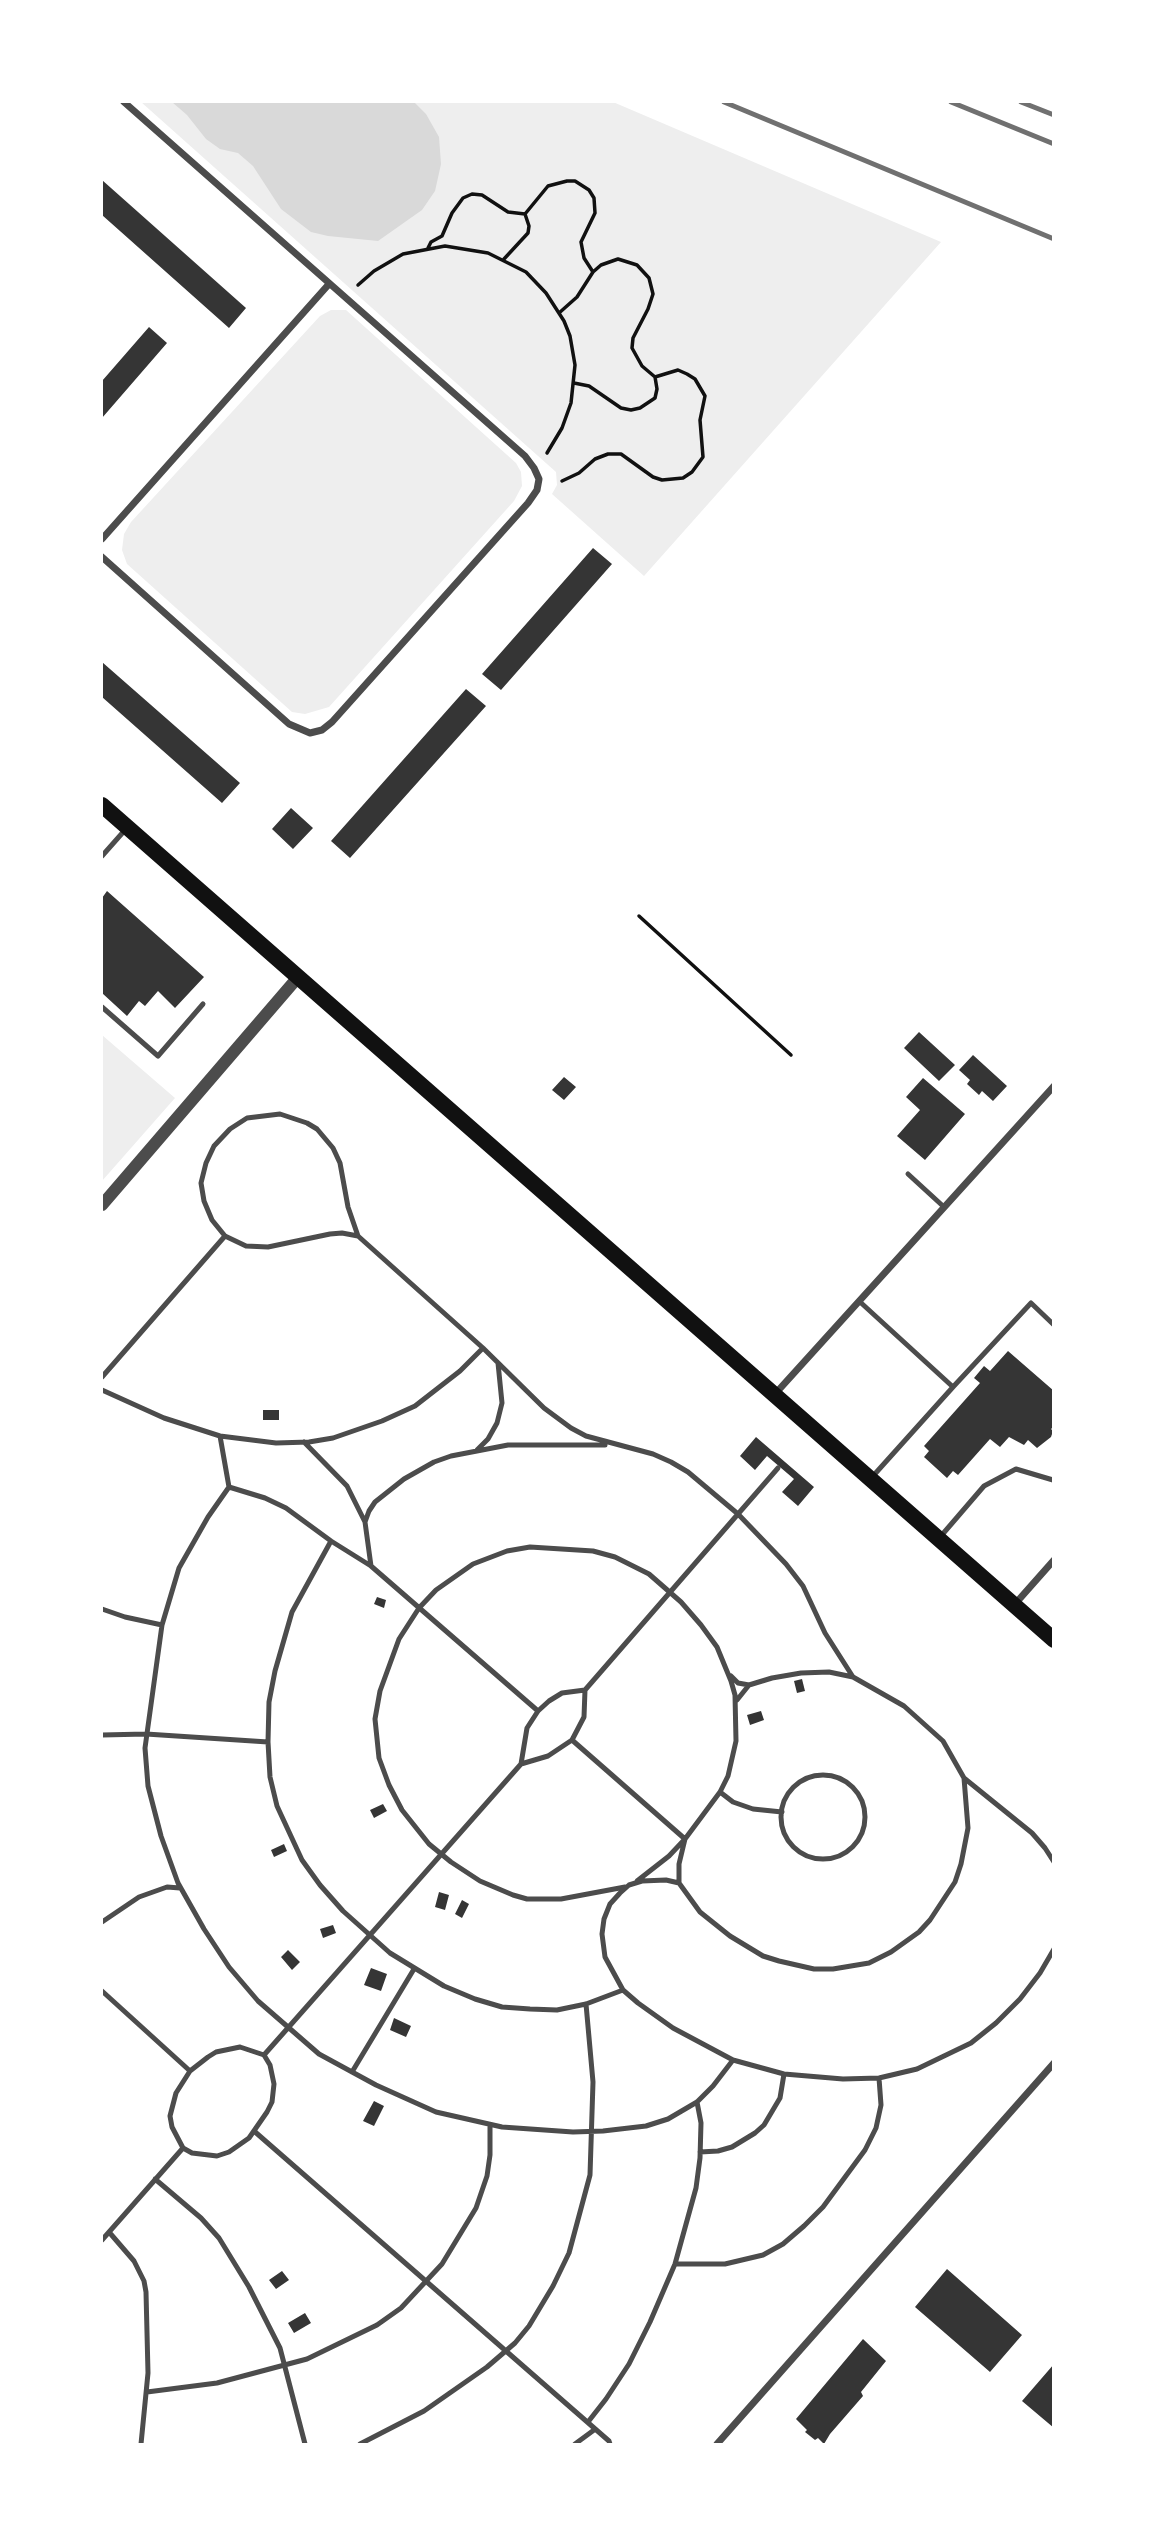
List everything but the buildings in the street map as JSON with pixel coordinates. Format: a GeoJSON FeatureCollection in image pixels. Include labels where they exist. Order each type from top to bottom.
{"type":"FeatureCollection","features":[{"type":"Feature","properties":{"kind":"main road"},"geometry":{"type":"LineString","coordinates":[[102,805],[1054,1640]]}},
{"type":"Feature","properties":{"kind":"street"},"geometry":{"type":"LineString","coordinates":[[102,556],[289,724],[310,733],[322,730],[332,722],[528,503],[537,491],[539,479],[524,456],[124,102]]}},
{"type":"Feature","properties":{"kind":"street"},"geometry":{"type":"LineString","coordinates":[[102,538],[329,284]]}},
{"type":"Feature","properties":{"kind":"street"},"geometry":{"type":"LineString","coordinates":[[102,1205],[299,976]]}},
{"type":"Feature","properties":{"kind":"street"},"geometry":{"type":"LineString","coordinates":[[775,1394],[1054,1086]]}},
{"type":"Feature","properties":{"kind":"street"},"geometry":{"type":"LineString","coordinates":[[1014,1604],[1054,1560]]}},
{"type":"Feature","properties":{"kind":"street"},"geometry":{"type":"LineString","coordinates":[[717,2445],[1054,2063]]}},
{"type":"Feature","properties":{"kind":"lane"},"geometry":{"type":"LineString","coordinates":[[102,856],[127,827]]}},
{"type":"Feature","properties":{"kind":"lane"},"geometry":{"type":"LineString","coordinates":[[102,1007],[158,1056],[203,1003]]}},
{"type":"Feature","properties":{"kind":"lane"},"geometry":{"type":"LineString","coordinates":[[358,1236],[330,1234],[268,1247],[246,1246],[225,1236],[212,1220],[204,1201],[201,1183],[214,1146],[230,1129],[247,1118],[280,1114],[317,1129],[333,1148],[340,1163],[348,1207],[358,1236],[483,1348],[544,1408],[571,1428],[586,1436],[653,1454],[671,1462],[688,1472],[738,1514],[786,1564],[803,1586],[825,1633],[853,1677]]}},
{"type":"Feature","properties":{"kind":"lane"},"geometry":{"type":"LineString","coordinates":[[908,1174],[944,1207]]}},
{"type":"Feature","properties":{"kind":"lane"},"geometry":{"type":"LineString","coordinates":[[102,1377],[225,1236]]}},
{"type":"Feature","properties":{"kind":"lane"},"geometry":{"type":"LineString","coordinates":[[859,1301],[953,1387]]}},
{"type":"Feature","properties":{"kind":"lane"},"geometry":{"type":"LineString","coordinates":[[871,1478],[1031,1303],[1054,1325]]}},
{"type":"Feature","properties":{"kind":"lane"},"geometry":{"type":"LineString","coordinates":[[102,1390],[164,1418],[220,1436],[276,1443],[303,1442],[333,1438],[415,1406],[451,1379],[483,1348]]}},
{"type":"Feature","properties":{"kind":"lane"},"geometry":{"type":"LineString","coordinates":[[477,1450],[488,1439],[497,1423],[502,1403],[498,1363]]}},
{"type":"Feature","properties":{"kind":"lane"},"geometry":{"type":"LineString","coordinates":[[220,1436],[229,1487],[208,1517],[179,1568],[162,1625],[146,1734],[148,1786],[161,1836],[180,1888],[229,1967],[258,2001],[319,2054],[405,2100],[436,2112],[490,2125],[592,2131],[646,2126],[668,2119],[697,2102],[733,2060]]}},
{"type":"Feature","properties":{"kind":"lane"},"geometry":{"type":"LineString","coordinates":[[303,1442],[346,1486],[365,1522],[371,1566]]}},
{"type":"Feature","properties":{"kind":"lane"},"geometry":{"type":"LineString","coordinates":[[365,1522],[375,1502],[404,1479],[434,1462],[508,1445],[614,1444]]}},
{"type":"Feature","properties":{"kind":"lane"},"geometry":{"type":"LineString","coordinates":[[264,2055],[521,1764],[548,1756],[572,1740],[584,1717],[585,1690],[778,1468]]}},
{"type":"Feature","properties":{"kind":"lane"},"geometry":{"type":"LineString","coordinates":[[939,1538],[985,1486],[1016,1469],[1053,1480]]}},
{"type":"Feature","properties":{"kind":"lane"},"geometry":{"type":"LineString","coordinates":[[229,1487],[265,1498],[286,1508],[331,1542],[371,1566],[538,1711]]}},
{"type":"Feature","properties":{"kind":"lane"},"geometry":{"type":"LineString","coordinates":[[331,1542],[301,1595],[284,1639],[269,1702],[270,1777],[277,1806],[302,1860],[328,1894],[369,1935],[414,1969],[475,2000],[502,2007],[557,2010],[586,2004],[624,1990]]}},
{"type":"Feature","properties":{"kind":"lane"},"geometry":{"type":"LineString","coordinates":[[679,1883],[654,1880],[629,1885],[561,1899],[527,1899],[480,1881],[440,1854],[414,1828],[395,1798],[379,1758],[375,1733],[378,1702],[399,1639],[419,1608],[436,1590],[463,1569],[495,1555],[530,1547],[575,1548],[615,1557],[641,1569],[693,1614],[709,1636],[729,1674],[736,1702],[736,1741],[733,1758],[720,1792],[685,1839],[659,1864],[629,1885],[610,1904],[604,1919],[602,1934],[605,1957],[624,1990],[673,2028],[733,2060],[784,2074],[843,2079],[879,2078],[917,2068],[971,2043],[1020,1999],[1054,1949]]}},
{"type":"Feature","properties":{"kind":"lane"},"geometry":{"type":"LineString","coordinates":[[102,1609],[162,1625]]}},
{"type":"Feature","properties":{"kind":"lane"},"geometry":{"type":"LineString","coordinates":[[729,1674],[738,1683],[749,1685],[802,1673],[830,1672],[853,1677],[890,1696],[931,1728],[943,1741],[964,1778],[1032,1833],[1054,1862]]}},
{"type":"Feature","properties":{"kind":"lane"},"geometry":{"type":"LineString","coordinates":[[736,1702],[749,1685]]}},
{"type":"Feature","properties":{"kind":"lane"},"geometry":{"type":"LineString","coordinates":[[521,1764],[527,1728],[538,1711],[562,1693],[585,1690]]}},
{"type":"Feature","properties":{"kind":"lane"},"geometry":{"type":"LineString","coordinates":[[102,1735],[146,1734],[268,1742]]}},
{"type":"Feature","properties":{"kind":"lane"},"geometry":{"type":"LineString","coordinates":[[572,1740],[685,1839]]}},
{"type":"Feature","properties":{"kind":"lane"},"geometry":{"type":"LineString","coordinates":[[822,1775],[836,1778],[849,1784],[858,1795],[863,1807],[862,1833],[855,1845],[832,1858],[806,1856],[794,1848],[786,1837],[781,1824],[782,1812],[787,1796],[796,1785],[808,1778],[822,1775]]}},
{"type":"Feature","properties":{"kind":"lane"},"geometry":{"type":"LineString","coordinates":[[685,1839],[679,1864],[679,1883],[699,1912],[730,1936],[763,1956],[814,1969],[852,1968],[869,1964],[919,1932],[955,1882],[968,1828],[964,1778]]}},
{"type":"Feature","properties":{"kind":"lane"},"geometry":{"type":"LineString","coordinates":[[720,1792],[743,1806],[782,1812]]}},
{"type":"Feature","properties":{"kind":"lane"},"geometry":{"type":"LineString","coordinates":[[102,1922],[139,1897],[167,1887],[180,1888]]}},
{"type":"Feature","properties":{"kind":"lane"},"geometry":{"type":"LineString","coordinates":[[352,2072],[414,1969]]}},
{"type":"Feature","properties":{"kind":"lane"},"geometry":{"type":"LineString","coordinates":[[102,1992],[190,2071]]}},
{"type":"Feature","properties":{"kind":"lane"},"geometry":{"type":"LineString","coordinates":[[360,2445],[443,2399],[505,2351],[522,2335],[537,2314],[569,2253],[587,2191],[593,2151],[593,2082],[586,2004]]}},
{"type":"Feature","properties":{"kind":"lane"},"geometry":{"type":"LineString","coordinates":[[240,2047],[264,2055],[274,2077],[274,2091],[267,2112],[254,2131],[241,2144],[217,2156],[192,2153],[183,2148],[175,2136],[170,2116],[176,2093],[190,2071],[208,2057],[226,2049],[240,2047]]}},
{"type":"Feature","properties":{"kind":"lane"},"geometry":{"type":"LineString","coordinates":[[701,2152],[732,2147],[755,2133],[768,2119],[780,2098],[784,2074]]}},
{"type":"Feature","properties":{"kind":"lane"},"geometry":{"type":"LineString","coordinates":[[675,2264],[725,2264],[763,2255],[783,2244],[804,2226],[823,2207],[865,2150],[876,2128],[881,2105],[879,2078]]}},
{"type":"Feature","properties":{"kind":"lane"},"geometry":{"type":"LineString","coordinates":[[588,2422],[635,2353],[675,2264],[696,2188],[701,2152],[701,2123],[697,2102]]}},
{"type":"Feature","properties":{"kind":"lane"},"geometry":{"type":"LineString","coordinates":[[147,2392],[216,2384],[285,2366],[330,2349],[377,2325],[401,2308],[427,2282],[460,2237],[476,2208],[487,2176],[490,2125]]}},
{"type":"Feature","properties":{"kind":"lane"},"geometry":{"type":"LineString","coordinates":[[254,2131],[588,2422],[610,2445]]}},
{"type":"Feature","properties":{"kind":"lane"},"geometry":{"type":"LineString","coordinates":[[102,2240],[183,2148]]}},
{"type":"Feature","properties":{"kind":"lane"},"geometry":{"type":"LineString","coordinates":[[155,2179],[201,2218],[219,2238],[265,2316],[280,2348],[305,2445]]}},
{"type":"Feature","properties":{"kind":"lane"},"geometry":{"type":"LineString","coordinates":[[109,2232],[128,2252],[144,2281],[148,2307],[147,2392],[141,2444]]}},
{"type":"Feature","properties":{"kind":"lane"},"geometry":{"type":"LineString","coordinates":[[575,2445],[594,2430]]}},
{"type":"Feature","properties":{"kind":"path"},"geometry":{"type":"LineString","coordinates":[[526,214],[548,186],[557,182],[575,181],[589,190],[594,198],[594,213],[581,242],[584,258],[593,272]]}},
{"type":"Feature","properties":{"kind":"path"},"geometry":{"type":"LineString","coordinates":[[428,248],[430,242],[442,236],[452,213],[463,198],[472,194],[482,195],[508,212],[526,214]]}},
{"type":"Feature","properties":{"kind":"path"},"geometry":{"type":"LineString","coordinates":[[504,260],[528,233],[526,214]]}},
{"type":"Feature","properties":{"kind":"path"},"geometry":{"type":"LineString","coordinates":[[358,285],[393,259],[428,248],[459,247],[504,260],[526,272],[536,281],[559,313],[570,336],[575,365],[571,403],[562,428],[547,453]]}},
{"type":"Feature","properties":{"kind":"path"},"geometry":{"type":"LineString","coordinates":[[559,313],[577,297],[593,272],[601,265],[618,259],[637,265],[649,278],[653,294],[637,328],[632,348],[642,366],[655,377],[655,398],[640,408],[631,410],[621,408],[590,386],[574,383]]}},
{"type":"Feature","properties":{"kind":"path"},"geometry":{"type":"LineString","coordinates":[[562,481],[579,473],[595,459],[608,454],[621,454],[662,481],[683,478],[699,465],[703,457],[700,420],[705,396],[701,387],[695,379],[678,370],[655,377]]}},
{"type":"Feature","properties":{"kind":"path"},"geometry":{"type":"LineString","coordinates":[[639,916],[791,1055]]}},
{"type":"Feature","properties":{"kind":"shaded area"},"geometry":{"type":"Polygon","coordinates":[[[141,102],[613,102],[941,242],[644,576],[552,494],[557,485],[556,472],[141,102]]]}},
{"type":"Feature","properties":{"kind":"shaded area"},"geometry":{"type":"Polygon","coordinates":[[[172,102],[414,102],[426,114],[439,137],[441,164],[435,191],[422,210],[378,241],[311,232],[281,209],[253,166],[238,153],[220,149],[206,139],[187,115],[172,102]]]}},
{"type":"Feature","properties":{"kind":"shaded area"},"geometry":{"type":"Polygon","coordinates":[[[331,310],[346,310],[516,463],[521,472],[522,486],[514,501],[329,707],[305,714],[292,712],[127,564],[122,550],[124,534],[131,522],[320,316],[331,310]]]}},
{"type":"Feature","properties":{"kind":"shaded area"},"geometry":{"type":"Polygon","coordinates":[[[102,1035],[175,1098],[102,1181],[102,1035]]]}},
{"type":"Feature","properties":{"kind":"railway"},"geometry":{"type":"LineString","coordinates":[[724,102],[1054,239]]}},
{"type":"Feature","properties":{"kind":"railway"},"geometry":{"type":"LineString","coordinates":[[951,102],[1054,144]]}},
{"type":"Feature","properties":{"kind":"railway"},"geometry":{"type":"LineString","coordinates":[[1021,102],[1054,115]]}}]}
